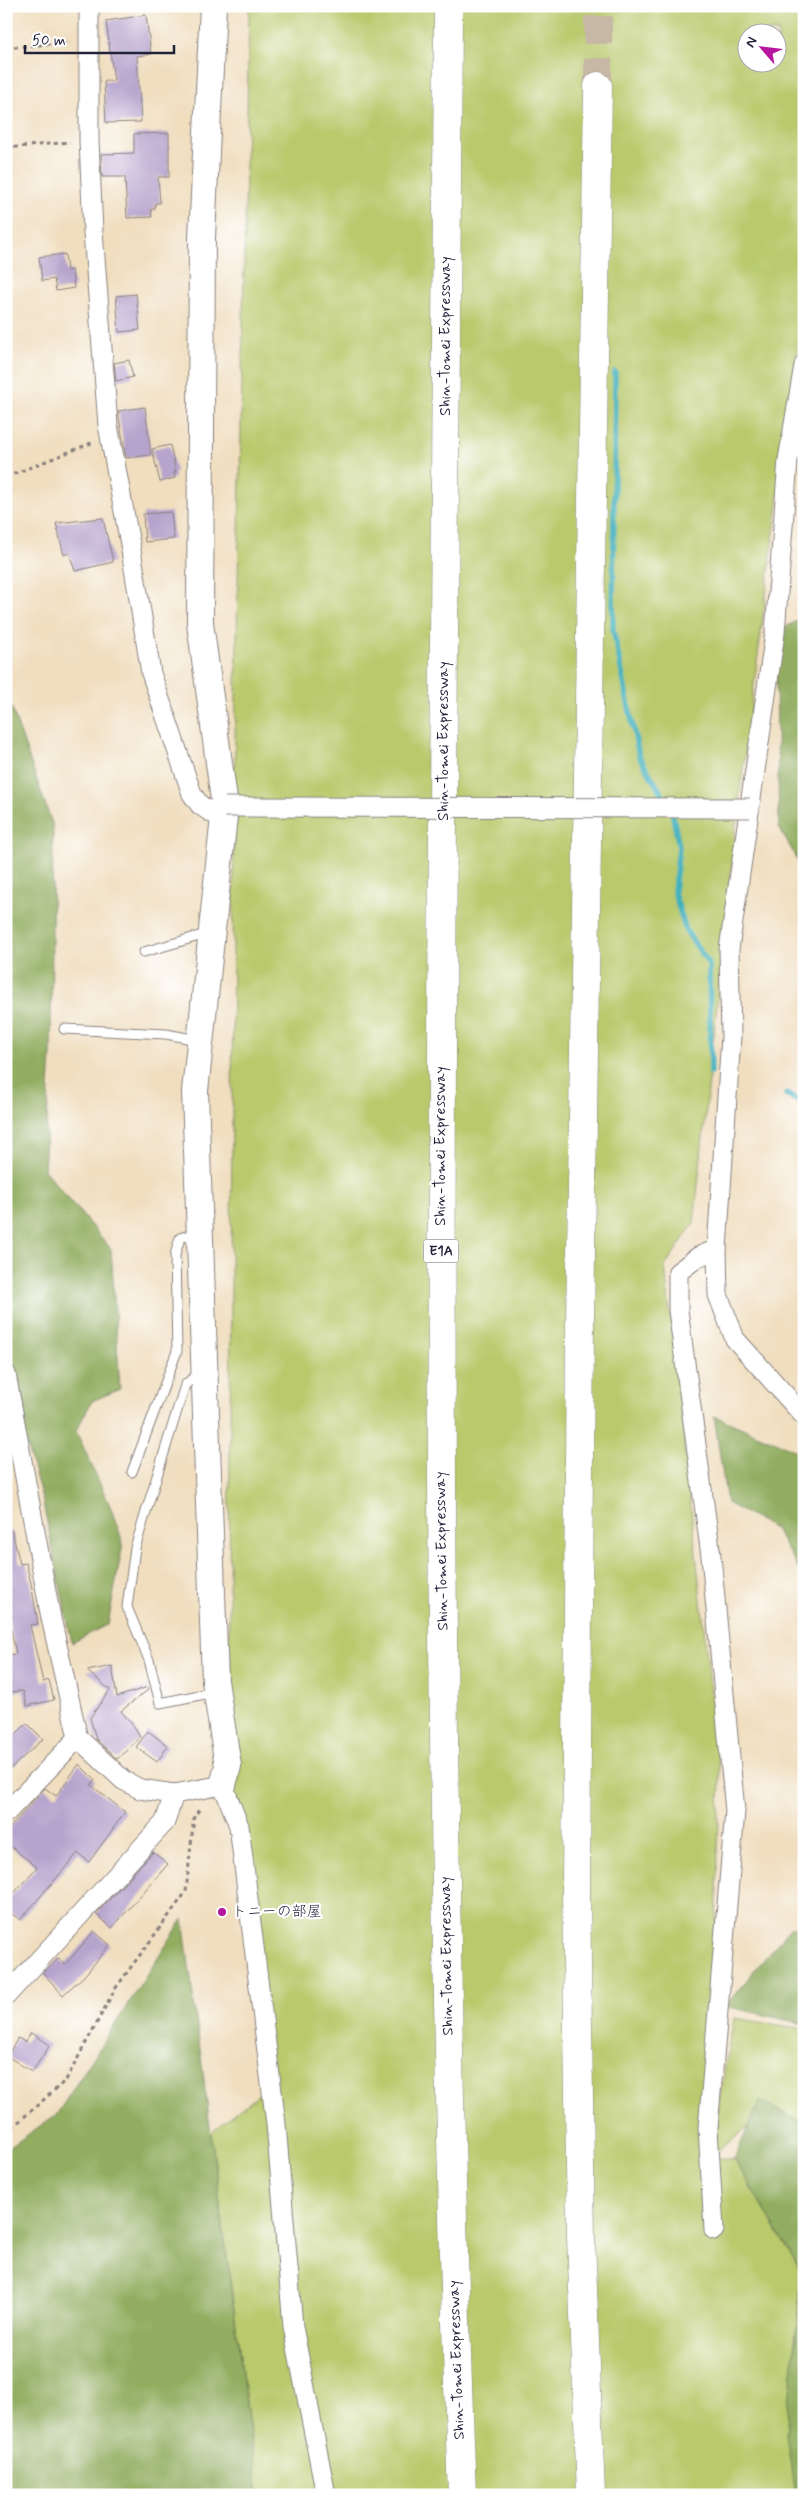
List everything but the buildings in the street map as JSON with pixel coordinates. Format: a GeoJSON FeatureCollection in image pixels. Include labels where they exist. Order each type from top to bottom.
{"type":"FeatureCollection","features":[{"type":"Feature","properties":{"kind":"highway","name":"Shin-Tomei Expressway"},"geometry":{"type":"LineString","coordinates":[[448,6],[440,1324],[446,1907],[452,2236],[462,2495]]}},
{"type":"Feature","properties":{"kind":"highway"},"geometry":{"type":"LineString","coordinates":[[592,2495],[581,2237],[576,1879],[580,1334],[598,86]]}},
{"type":"Feature","properties":{"kind":"street"},"geometry":{"type":"LineString","coordinates":[[89,6],[89,140],[93,232],[110,436],[151,673],[192,794],[200,805],[212,812],[225,807],[750,808]]}},
{"type":"Feature","properties":{"kind":"street"},"geometry":{"type":"LineString","coordinates":[[213,6],[202,237],[200,623],[225,807],[195,1091],[215,1681],[228,1766],[223,1785],[239,1826],[276,2124],[293,2327],[326,2495]]}},
{"type":"Feature","properties":{"kind":"street"},"geometry":{"type":"LineString","coordinates":[[804,365],[788,460],[775,633],[729,949],[731,1036],[717,1250],[718,1295],[735,1339],[804,1416]]}},
{"type":"Feature","properties":{"kind":"street"},"geometry":{"type":"LineString","coordinates":[[714,2230],[708,2128],[735,1811],[711,1556],[678,1310],[678,1272],[698,1257],[717,1250]]}},
{"type":"Feature","properties":{"kind":"street"},"geometry":{"type":"LineString","coordinates":[[6,1374],[51,1618],[78,1738],[123,1780],[140,1789],[174,1794],[223,1785]]}},
{"type":"Feature","properties":{"kind":"street"},"geometry":{"type":"LineString","coordinates":[[6,1813],[78,1738]]}},
{"type":"Feature","properties":{"kind":"street"},"geometry":{"type":"LineString","coordinates":[[8,1991],[165,1822],[174,1794]]}},
{"type":"Feature","properties":{"kind":"lane"},"geometry":{"type":"LineString","coordinates":[[144,952],[199,936],[212,936]]}},
{"type":"Feature","properties":{"kind":"lane"},"geometry":{"type":"LineString","coordinates":[[64,1029],[166,1034],[201,1041]]}},
{"type":"Feature","properties":{"kind":"lane"},"geometry":{"type":"LineString","coordinates":[[132,1472],[177,1351],[175,1255],[180,1238],[200,1231]]}},
{"type":"Feature","properties":{"kind":"lane"},"geometry":{"type":"LineString","coordinates":[[205,1369],[185,1385],[135,1548],[126,1607],[149,1660],[160,1703],[218,1691]]}},
{"type":"Feature","properties":{"kind":"path"},"geometry":{"type":"LineString","coordinates":[[6,48],[89,40]]}},
{"type":"Feature","properties":{"kind":"path"},"geometry":{"type":"LineString","coordinates":[[6,148],[89,140]]}},
{"type":"Feature","properties":{"kind":"path"},"geometry":{"type":"LineString","coordinates":[[6,477],[110,436]]}},
{"type":"Feature","properties":{"kind":"path"},"geometry":{"type":"LineString","coordinates":[[6,2134],[66,2080],[115,1988],[186,1892],[194,1816],[223,1785]]}},
{"type":"Feature","properties":{"kind":"green space"},"geometry":{"type":"Polygon","coordinates":[[[249,6],[804,6],[804,305],[737,814],[694,1223],[665,1266],[720,1776],[710,2152],[734,2018],[804,2029],[804,2124],[773,2108],[710,2157],[734,2159],[802,2273],[787,2430],[796,2495],[258,2495],[211,2133],[271,2084],[228,1766],[234,796],[249,6]]]}},
{"type":"Feature","properties":{"kind":"green space"},"geometry":{"type":"Polygon","coordinates":[[[804,617],[804,872],[779,827],[775,633],[804,617]]]}},
{"type":"Feature","properties":{"kind":"green space"},"geometry":{"type":"Polygon","coordinates":[[[6,692],[53,826],[51,1056],[44,1170],[111,1249],[120,1389],[92,1401],[76,1431],[111,1508],[123,1543],[108,1624],[72,1643],[42,1498],[6,1376],[6,692]]]}},
{"type":"Feature","properties":{"kind":"green space"},"geometry":{"type":"Polygon","coordinates":[[[714,1416],[804,1454],[804,1578],[775,1529],[727,1503],[714,1416]]]}},
{"type":"Feature","properties":{"kind":"green space"},"geometry":{"type":"Polygon","coordinates":[[[183,1919],[258,2495],[6,2495],[6,2150],[57,2114],[183,1919]]]}},
{"type":"Feature","properties":{"kind":"green space"},"geometry":{"type":"Polygon","coordinates":[[[791,1927],[804,1932],[804,2024],[725,2006],[791,1927]]]}},
{"type":"Feature","properties":{"kind":"green space"},"geometry":{"type":"Polygon","coordinates":[[[760,2101],[804,2124],[804,2495],[795,2495],[786,2433],[802,2273],[734,2159],[760,2101]]]}},
{"type":"Feature","properties":{"kind":"waterway"},"geometry":{"type":"LineString","coordinates":[[615,372],[613,629],[639,756],[672,811],[679,847],[674,892],[686,931],[709,964],[711,1073]]}},
{"type":"Feature","properties":{"kind":"waterway"},"geometry":{"type":"LineString","coordinates":[[786,1094],[804,1104]]}},
{"type":"Feature","properties":{"kind":"tunnel"},"geometry":{"type":"LineString","coordinates":[[598,6],[598,86]]}},
{"type":"Feature","properties":{"kind":"place","name":"トニーの部屋"},"geometry":{"type":"Point","coordinates":[222,1912]}}]}
